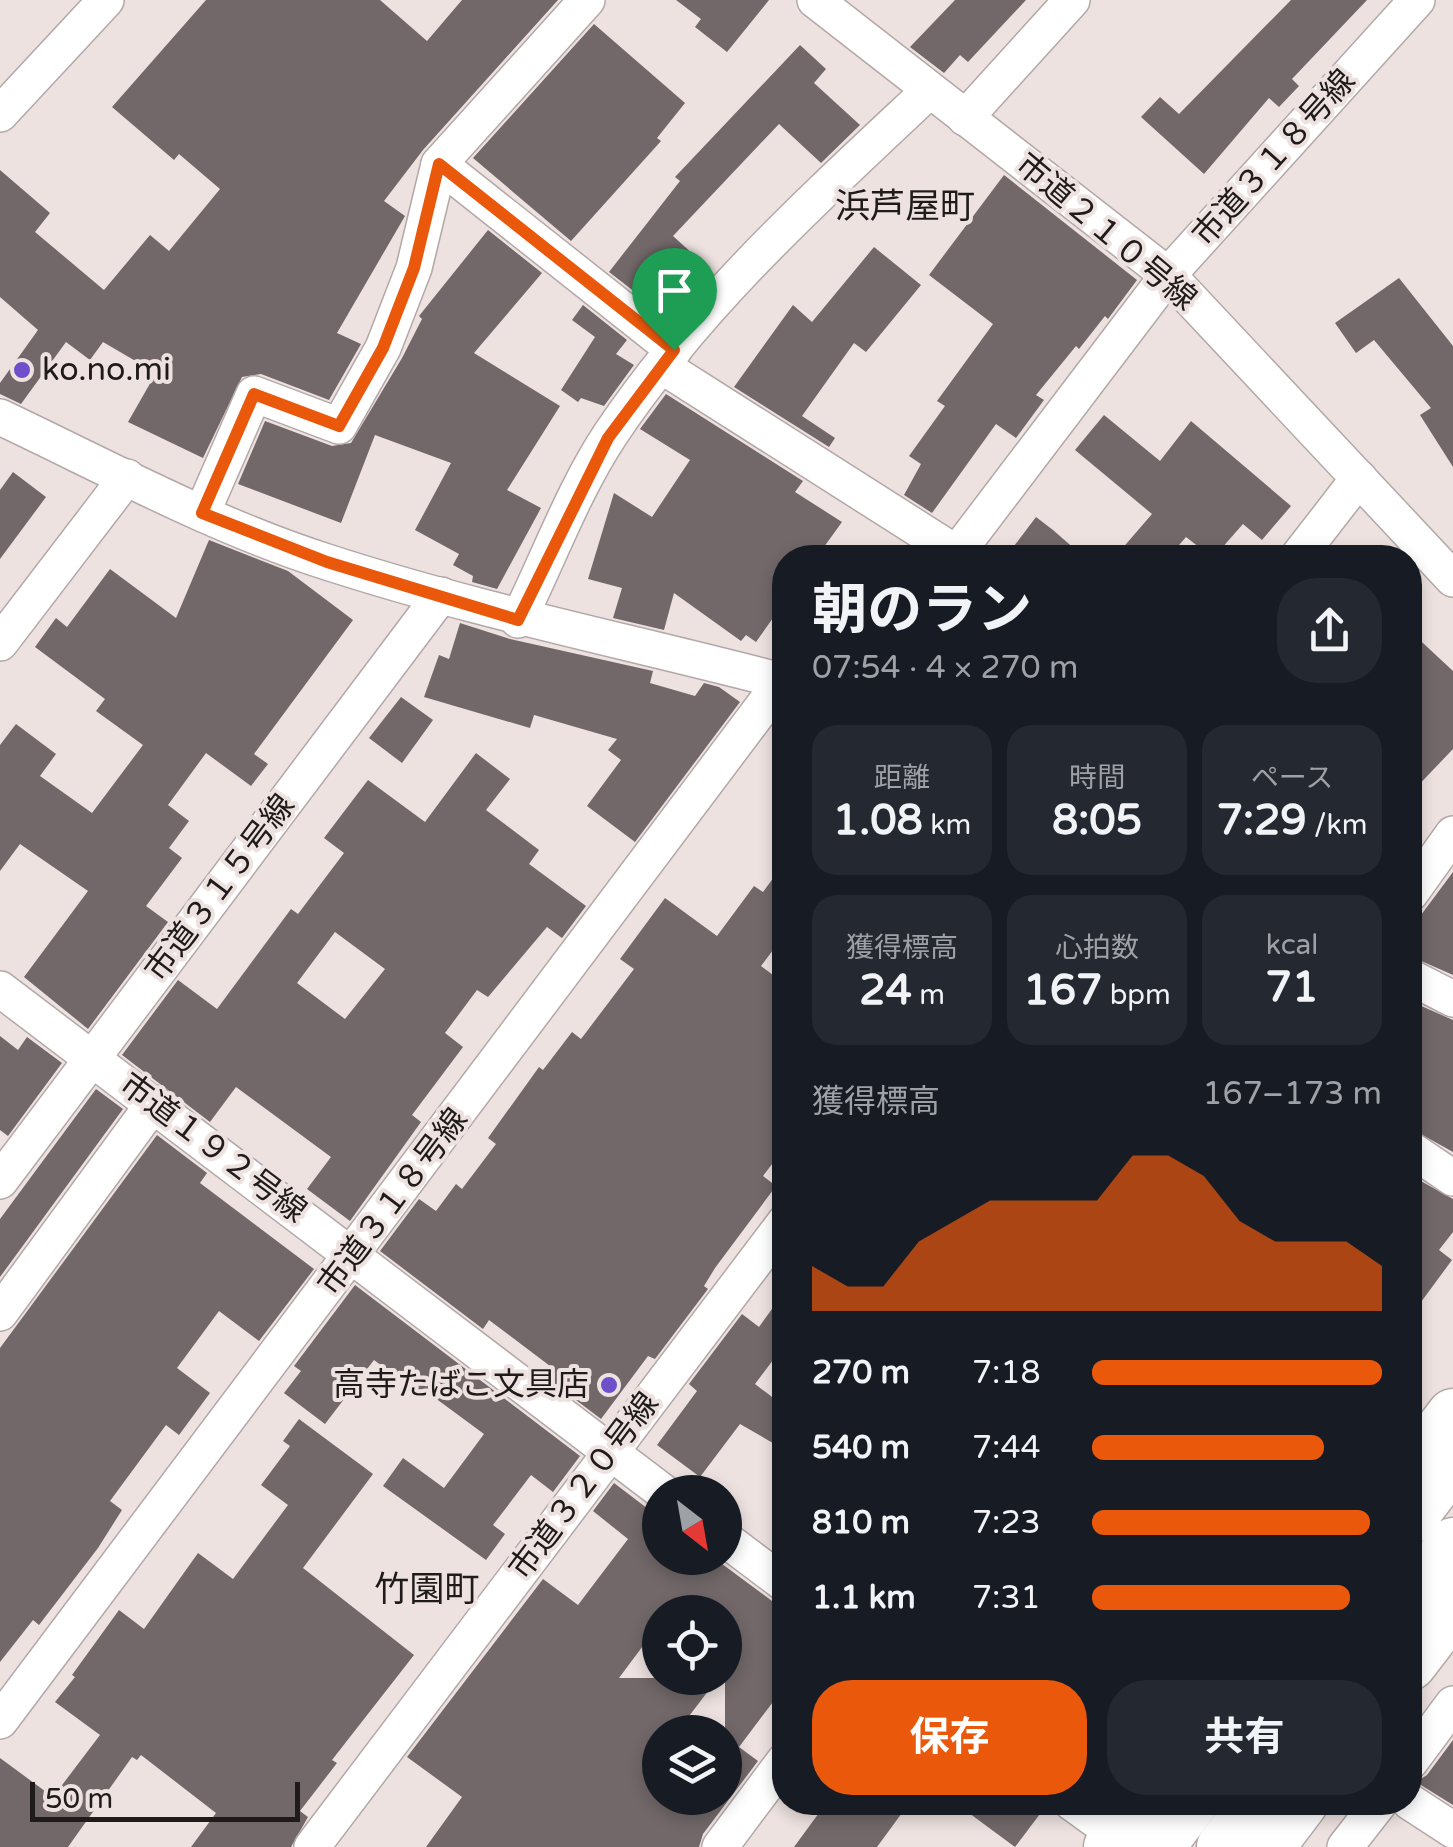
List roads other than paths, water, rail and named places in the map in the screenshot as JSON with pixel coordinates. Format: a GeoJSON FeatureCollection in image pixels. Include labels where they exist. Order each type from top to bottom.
{"type":"FeatureCollection","features":[{"type":"Feature","properties":{"kind":"highway"},"geometry":{"type":"LineString","coordinates":[[1422,1455],[1453,1415]]}},
{"type":"Feature","properties":{"kind":"highway"},"geometry":{"type":"LineString","coordinates":[[1422,1502],[1453,1462]]}},
{"type":"Feature","properties":{"kind":"highway"},"geometry":{"type":"LineString","coordinates":[[1422,1585],[1453,1544]]}},
{"type":"Feature","properties":{"kind":"highway"},"geometry":{"type":"LineString","coordinates":[[1422,1648],[1453,1608]]}},
{"type":"Feature","properties":{"kind":"highway"},"geometry":{"type":"LineString","coordinates":[[1133,1833],[1167,1815]]}},
{"type":"Feature","properties":{"kind":"highway"},"geometry":{"type":"LineString","coordinates":[[1223,1847],[1247,1815]]}},
{"type":"Feature","properties":{"kind":"highway"},"geometry":{"type":"LineString","coordinates":[[1268,1847],[1292,1815]]}},
{"type":"Feature","properties":{"kind":"street"},"geometry":{"type":"LineString","coordinates":[[0,114],[106,0]]}},
{"type":"Feature","properties":{"kind":"street"},"geometry":{"type":"LineString","coordinates":[[202,513],[254,394],[339,426],[383,348],[414,268],[439,164],[587,0]]}},
{"type":"Feature","properties":{"kind":"street","name":"市道２１０号線"},"geometry":{"type":"LineString","coordinates":[[816,0],[1168,275],[1359,478],[1448,566]]}},
{"type":"Feature","properties":{"kind":"street"},"geometry":{"type":"LineString","coordinates":[[965,118],[1072,0]]}},
{"type":"Feature","properties":{"kind":"street","name":"市道３１８号線"},"geometry":{"type":"LineString","coordinates":[[962,545],[1168,275],[1417,0]]}},
{"type":"Feature","properties":{"kind":"street"},"geometry":{"type":"LineString","coordinates":[[518,620],[608,438],[668,358],[775,236],[930,90]]}},
{"type":"Feature","properties":{"kind":"street"},"geometry":{"type":"LineString","coordinates":[[439,164],[668,358],[939,545]]}},
{"type":"Feature","properties":{"kind":"street"},"geometry":{"type":"LineString","coordinates":[[0,416],[202,513],[327,562],[518,620],[772,678]]}},
{"type":"Feature","properties":{"kind":"street"},"geometry":{"type":"LineString","coordinates":[[0,643],[127,477]]}},
{"type":"Feature","properties":{"kind":"street"},"geometry":{"type":"LineString","coordinates":[[1307,545],[1359,478]]}},
{"type":"Feature","properties":{"kind":"street","name":"市道３１５号線"},"geometry":{"type":"LineString","coordinates":[[0,1182],[441,594]]}},
{"type":"Feature","properties":{"kind":"street","name":"市道３１８号線"},"geometry":{"type":"LineString","coordinates":[[0,1722],[772,697]]}},
{"type":"Feature","properties":{"kind":"street"},"geometry":{"type":"LineString","coordinates":[[1422,877],[1453,834]]}},
{"type":"Feature","properties":{"kind":"street"},"geometry":{"type":"LineString","coordinates":[[1422,982],[1453,999]]}},
{"type":"Feature","properties":{"kind":"street","name":"市道１９２号線"},"geometry":{"type":"LineString","coordinates":[[0,989],[642,1477]]}},
{"type":"Feature","properties":{"kind":"street"},"geometry":{"type":"LineString","coordinates":[[0,1313],[154,1103]]}},
{"type":"Feature","properties":{"kind":"street"},"geometry":{"type":"LineString","coordinates":[[1422,1156],[1453,1178]]}},
{"type":"Feature","properties":{"kind":"street","name":"市道３２０号線"},"geometry":{"type":"LineString","coordinates":[[312,1847],[772,1239]]}},
{"type":"Feature","properties":{"kind":"street"},"geometry":{"type":"LineString","coordinates":[[742,1552],[772,1574]]}},
{"type":"Feature","properties":{"kind":"street"},"geometry":{"type":"LineString","coordinates":[[1422,1746],[1453,1704]]}},
{"type":"Feature","properties":{"kind":"street"},"geometry":{"type":"LineString","coordinates":[[720,1847],[772,1777]]}},
{"type":"Feature","properties":{"kind":"street"},"geometry":{"type":"LineString","coordinates":[[1422,1810],[1453,1830]]}},
{"type":"Feature","properties":{"kind":"street"},"geometry":{"type":"LineString","coordinates":[[1097,1815],[1133,1833]]}},
{"type":"Feature","properties":{"kind":"street"},"geometry":{"type":"LineString","coordinates":[[1345,1847],[1370,1815]]}},
{"type":"Feature","properties":{"kind":"place","name":"ko.no.mi"},"geometry":{"type":"Point","coordinates":[22,370]}},
{"type":"Feature","properties":{"kind":"place","name":"高寺たばこ文具店"},"geometry":{"type":"Point","coordinates":[609,1385]}},
{"type":"Feature","properties":{"kind":"district","name":"浜芦屋町"},"geometry":{"type":"Point","coordinates":[905,207]}},
{"type":"Feature","properties":{"kind":"district","name":"竹園町"},"geometry":{"type":"Point","coordinates":[427,1590]}}]}
